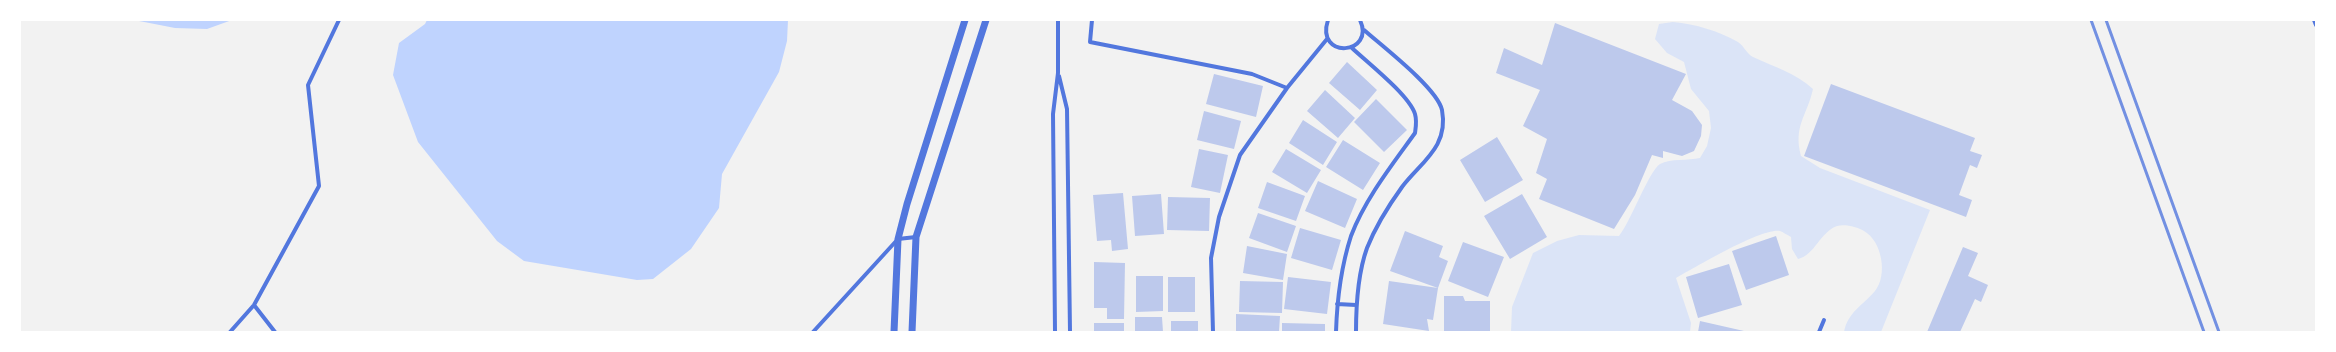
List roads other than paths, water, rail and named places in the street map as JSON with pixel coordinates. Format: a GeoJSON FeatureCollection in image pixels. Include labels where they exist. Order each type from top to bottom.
{"type":"FeatureCollection","features":[{"type":"Feature","properties":{"kind":"street"},"geometry":{"type":"LineString","coordinates":[[230,332],[254,305],[319,186],[308,85],[339,20]]}},
{"type":"Feature","properties":{"kind":"street"},"geometry":{"type":"LineString","coordinates":[[894,332],[898,240],[907,204],[965,20]]}},
{"type":"Feature","properties":{"kind":"street"},"geometry":{"type":"LineString","coordinates":[[912,332],[916,237],[986,20]]}},
{"type":"Feature","properties":{"kind":"street"},"geometry":{"type":"LineString","coordinates":[[1055,332],[1053,114],[1058,73],[1058,20]]}},
{"type":"Feature","properties":{"kind":"street"},"geometry":{"type":"LineString","coordinates":[[1092,20],[1090,42],[1252,74],[1287,88]]}},
{"type":"Feature","properties":{"kind":"street"},"geometry":{"type":"LineString","coordinates":[[1328,20],[1325,29],[1327,39],[1334,46],[1342,49],[1352,48],[1361,41],[1364,30]]}},
{"type":"Feature","properties":{"kind":"street"},"geometry":{"type":"LineString","coordinates":[[1356,332],[1356,305],[1367,248],[1398,193],[1432,155],[1441,136],[1442,109],[1427,86],[1364,30],[1360,20]]}},
{"type":"Feature","properties":{"kind":"street"},"geometry":{"type":"LineString","coordinates":[[2314,20],[2316,25]]}},
{"type":"Feature","properties":{"kind":"street"},"geometry":{"type":"LineString","coordinates":[[1213,332],[1211,258],[1219,217],[1240,155],[1287,88],[1327,39]]}},
{"type":"Feature","properties":{"kind":"street"},"geometry":{"type":"LineString","coordinates":[[1336,332],[1337,304],[1351,236],[1370,199],[1415,133],[1417,124],[1415,113],[1402,95],[1352,48]]}},
{"type":"Feature","properties":{"kind":"street"},"geometry":{"type":"LineString","coordinates":[[1058,73],[1067,109],[1070,332]]}},
{"type":"Feature","properties":{"kind":"street"},"geometry":{"type":"LineString","coordinates":[[813,332],[898,240],[916,237]]}},
{"type":"Feature","properties":{"kind":"street"},"geometry":{"type":"LineString","coordinates":[[1337,304],[1356,305]]}},
{"type":"Feature","properties":{"kind":"street"},"geometry":{"type":"LineString","coordinates":[[254,305],[275,332]]}},
{"type":"Feature","properties":{"kind":"street"},"geometry":{"type":"LineString","coordinates":[[1819,332],[1824,320]]}},
{"type":"Feature","properties":{"kind":"water"},"geometry":{"type":"Polygon","coordinates":[[[134,20],[232,20],[207,29],[175,28],[134,20]]]}},
{"type":"Feature","properties":{"kind":"water"},"geometry":{"type":"Polygon","coordinates":[[[427,20],[788,20],[787,41],[779,72],[722,174],[719,208],[691,249],[653,279],[637,280],[524,261],[497,241],[418,142],[393,75],[399,43],[425,24],[427,20]]]}},
{"type":"Feature","properties":{"kind":"railway"},"geometry":{"type":"LineString","coordinates":[[2091,20],[2204,332]]}},
{"type":"Feature","properties":{"kind":"railway"},"geometry":{"type":"LineString","coordinates":[[2106,20],[2219,332]]}}]}
